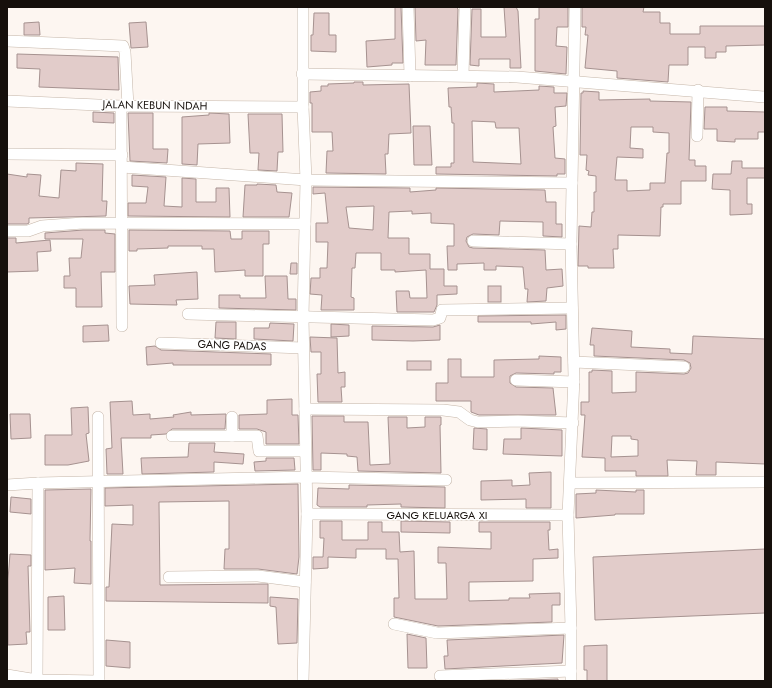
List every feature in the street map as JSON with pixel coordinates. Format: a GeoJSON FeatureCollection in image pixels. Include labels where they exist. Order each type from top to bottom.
{"type":"FeatureCollection","features":[{"type":"Feature","properties":{"kind":"street"},"geometry":{"type":"LineString","coordinates":[[303,7],[302,107],[306,180],[303,317],[305,477],[307,514],[303,681]]}},
{"type":"Feature","properties":{"kind":"street"},"geometry":{"type":"LineString","coordinates":[[408,7],[410,76]]}},
{"type":"Feature","properties":{"kind":"street"},"geometry":{"type":"LineString","coordinates":[[462,76],[465,7]]}},
{"type":"Feature","properties":{"kind":"street"},"geometry":{"type":"LineString","coordinates":[[440,676],[571,676],[568,515],[574,382],[571,244],[575,7]]}},
{"type":"Feature","properties":{"kind":"street"},"geometry":{"type":"LineString","coordinates":[[7,41],[123,46],[125,52],[122,155],[122,326]]}},
{"type":"Feature","properties":{"kind":"street"},"geometry":{"type":"LineString","coordinates":[[302,74],[517,77],[574,83],[698,90],[765,97]]}},
{"type":"Feature","properties":{"kind":"street"},"geometry":{"type":"LineString","coordinates":[[696,136],[698,90]]}},
{"type":"Feature","properties":{"kind":"street","name":"JALAN KEBUN INDAH"},"geometry":{"type":"LineString","coordinates":[[7,101],[124,106],[302,107]]}},
{"type":"Feature","properties":{"kind":"street"},"geometry":{"type":"LineString","coordinates":[[7,154],[122,155]]}},
{"type":"Feature","properties":{"kind":"street"},"geometry":{"type":"LineString","coordinates":[[122,167],[306,180],[572,183]]}},
{"type":"Feature","properties":{"kind":"street"},"geometry":{"type":"LineString","coordinates":[[7,231],[28,231],[42,226],[83,223],[305,224]]}},
{"type":"Feature","properties":{"kind":"street"},"geometry":{"type":"LineString","coordinates":[[473,241],[571,244]]}},
{"type":"Feature","properties":{"kind":"street"},"geometry":{"type":"LineString","coordinates":[[188,314],[433,320],[440,318],[443,310],[572,308]]}},
{"type":"Feature","properties":{"kind":"street","name":"GANG PADAS"},"geometry":{"type":"LineString","coordinates":[[160,343],[304,348]]}},
{"type":"Feature","properties":{"kind":"street"},"geometry":{"type":"LineString","coordinates":[[574,362],[684,367]]}},
{"type":"Feature","properties":{"kind":"street"},"geometry":{"type":"LineString","coordinates":[[516,380],[574,382]]}},
{"type":"Feature","properties":{"kind":"street"},"geometry":{"type":"LineString","coordinates":[[305,409],[443,410],[459,412],[470,420],[478,422],[518,421],[573,423]]}},
{"type":"Feature","properties":{"kind":"street"},"geometry":{"type":"LineString","coordinates":[[7,675],[37,680],[99,681],[98,417]]}},
{"type":"Feature","properties":{"kind":"street"},"geometry":{"type":"LineString","coordinates":[[232,417],[232,436]]}},
{"type":"Feature","properties":{"kind":"street"},"geometry":{"type":"LineString","coordinates":[[172,436],[257,436],[259,451],[305,451]]}},
{"type":"Feature","properties":{"kind":"street"},"geometry":{"type":"LineString","coordinates":[[7,485],[305,477],[446,480]]}},
{"type":"Feature","properties":{"kind":"street"},"geometry":{"type":"LineString","coordinates":[[570,482],[765,482]]}},
{"type":"Feature","properties":{"kind":"street"},"geometry":{"type":"LineString","coordinates":[[37,680],[38,483]]}},
{"type":"Feature","properties":{"kind":"street","name":"GANG KELUARGA XI"},"geometry":{"type":"LineString","coordinates":[[307,514],[568,515]]}},
{"type":"Feature","properties":{"kind":"street"},"geometry":{"type":"LineString","coordinates":[[169,577],[258,576],[305,582]]}},
{"type":"Feature","properties":{"kind":"street"},"geometry":{"type":"LineString","coordinates":[[394,624],[437,632],[571,628]]}},
{"type":"Feature","properties":{"kind":"building"},"geometry":{"type":"Polygon","coordinates":[[[395,7],[401,7],[403,63],[392,63],[392,65],[367,67],[366,41],[395,39],[395,7]]]}},
{"type":"Feature","properties":{"kind":"building"},"geometry":{"type":"Polygon","coordinates":[[[415,7],[456,7],[458,9],[456,65],[425,65],[426,40],[416,41],[415,7]]]}},
{"type":"Feature","properties":{"kind":"building"},"geometry":{"type":"Polygon","coordinates":[[[504,7],[516,7],[518,11],[521,68],[510,68],[510,59],[479,59],[479,66],[470,65],[472,9],[481,9],[481,37],[506,37],[504,7]]]}},
{"type":"Feature","properties":{"kind":"building"},"geometry":{"type":"Polygon","coordinates":[[[539,7],[568,7],[568,27],[557,27],[556,46],[567,47],[566,74],[535,71],[535,19],[539,19],[539,7]]]}},
{"type":"Feature","properties":{"kind":"building"},"geometry":{"type":"Polygon","coordinates":[[[582,7],[644,7],[643,12],[660,12],[660,23],[670,23],[670,34],[700,34],[700,26],[765,26],[765,45],[726,46],[726,52],[716,52],[716,58],[705,58],[705,47],[688,47],[688,65],[669,65],[668,82],[617,78],[617,71],[585,68],[588,35],[585,35],[586,27],[582,27],[582,7]]]}},
{"type":"Feature","properties":{"kind":"building"},"geometry":{"type":"Polygon","coordinates":[[[314,13],[329,13],[329,35],[336,35],[336,52],[311,51],[311,35],[313,35],[314,13]]]}},
{"type":"Feature","properties":{"kind":"building"},"geometry":{"type":"Polygon","coordinates":[[[39,22],[40,35],[24,35],[24,23],[39,22]]]}},
{"type":"Feature","properties":{"kind":"building"},"geometry":{"type":"Polygon","coordinates":[[[146,22],[148,47],[131,48],[129,23],[146,22]]]}},
{"type":"Feature","properties":{"kind":"building"},"geometry":{"type":"Polygon","coordinates":[[[17,54],[118,57],[119,90],[39,87],[40,69],[17,68],[17,54]]]}},
{"type":"Feature","properties":{"kind":"building"},"geometry":{"type":"Polygon","coordinates":[[[363,82],[363,85],[409,84],[411,133],[389,134],[388,154],[385,154],[386,174],[326,173],[327,151],[333,151],[332,132],[312,132],[312,103],[310,103],[310,92],[321,91],[321,86],[328,86],[328,84],[363,82]]]}},
{"type":"Feature","properties":{"kind":"building"},"geometry":{"type":"Polygon","coordinates":[[[477,83],[494,84],[494,92],[539,90],[539,86],[554,87],[554,93],[567,93],[566,106],[555,107],[556,126],[553,127],[555,158],[565,159],[565,174],[557,174],[557,176],[436,174],[436,167],[451,167],[451,163],[454,163],[454,123],[452,123],[451,107],[449,107],[448,88],[477,87],[477,83]],[[472,121],[473,162],[521,164],[519,128],[496,128],[495,122],[472,121]]]}},
{"type":"Feature","properties":{"kind":"building"},"geometry":{"type":"Polygon","coordinates":[[[583,91],[599,92],[599,100],[650,99],[650,101],[691,102],[689,160],[695,160],[695,166],[706,166],[706,181],[681,181],[681,204],[663,204],[663,207],[661,207],[660,236],[618,235],[618,249],[613,249],[614,268],[588,268],[588,266],[578,266],[579,226],[591,227],[592,212],[594,212],[594,192],[596,192],[596,176],[588,175],[589,171],[586,170],[587,155],[580,155],[581,93],[583,93],[583,91]],[[631,127],[630,148],[643,149],[643,158],[617,157],[615,180],[627,180],[627,191],[650,190],[650,183],[665,183],[667,153],[669,153],[669,133],[653,132],[653,127],[631,127]]]}},
{"type":"Feature","properties":{"kind":"building"},"geometry":{"type":"Polygon","coordinates":[[[705,107],[727,107],[727,111],[765,112],[765,132],[758,132],[758,139],[735,139],[735,142],[717,141],[717,129],[704,129],[705,107]]]}},
{"type":"Feature","properties":{"kind":"building"},"geometry":{"type":"Polygon","coordinates":[[[93,112],[114,113],[114,123],[93,122],[93,112]]]}},
{"type":"Feature","properties":{"kind":"building"},"geometry":{"type":"Polygon","coordinates":[[[128,113],[153,113],[153,149],[168,149],[167,163],[130,161],[128,113]]]}},
{"type":"Feature","properties":{"kind":"building"},"geometry":{"type":"Polygon","coordinates":[[[209,113],[229,114],[230,143],[198,144],[197,165],[182,164],[182,117],[209,115],[209,113]]]}},
{"type":"Feature","properties":{"kind":"building"},"geometry":{"type":"Polygon","coordinates":[[[248,114],[282,114],[283,152],[278,152],[277,171],[258,170],[259,153],[250,153],[248,114]]]}},
{"type":"Feature","properties":{"kind":"building"},"geometry":{"type":"Polygon","coordinates":[[[413,126],[430,126],[432,165],[414,165],[413,126]]]}},
{"type":"Feature","properties":{"kind":"building"},"geometry":{"type":"Polygon","coordinates":[[[732,161],[742,161],[742,168],[765,168],[765,178],[747,178],[747,204],[752,204],[752,214],[730,215],[730,190],[712,189],[713,174],[731,174],[732,161]]]}},
{"type":"Feature","properties":{"kind":"building"},"geometry":{"type":"Polygon","coordinates":[[[76,163],[103,164],[102,201],[107,201],[106,216],[29,218],[29,223],[27,224],[7,224],[7,174],[27,177],[27,174],[41,175],[39,196],[59,198],[61,170],[76,171],[76,163]]]}},
{"type":"Feature","properties":{"kind":"building"},"geometry":{"type":"Polygon","coordinates":[[[132,175],[166,177],[164,206],[182,207],[182,178],[196,179],[196,202],[216,202],[216,188],[229,188],[230,217],[128,216],[128,203],[146,203],[148,187],[132,186],[132,175]]]}},
{"type":"Feature","properties":{"kind":"building"},"geometry":{"type":"Polygon","coordinates":[[[245,185],[276,185],[277,192],[292,193],[289,217],[243,217],[245,185]]]}},
{"type":"Feature","properties":{"kind":"building"},"geometry":{"type":"Polygon","coordinates":[[[313,187],[410,188],[410,192],[436,190],[436,188],[545,190],[546,202],[556,202],[556,224],[562,224],[562,237],[543,236],[543,222],[500,221],[499,235],[473,234],[467,237],[466,241],[469,247],[473,248],[545,250],[546,270],[562,269],[563,286],[547,288],[546,301],[527,302],[528,289],[525,289],[523,267],[496,266],[496,270],[484,270],[484,263],[457,264],[457,270],[448,270],[447,246],[454,246],[454,224],[431,223],[431,213],[412,214],[412,211],[389,212],[388,238],[409,238],[409,254],[430,254],[430,269],[444,269],[444,286],[457,286],[457,294],[437,295],[437,305],[434,312],[397,312],[396,291],[409,291],[410,298],[427,298],[426,270],[395,272],[395,270],[381,270],[381,253],[356,253],[355,268],[352,268],[351,297],[354,298],[354,310],[321,310],[322,295],[310,294],[311,278],[320,278],[320,268],[327,268],[328,242],[316,242],[316,223],[328,223],[325,193],[313,194],[313,187]],[[374,206],[346,207],[349,228],[373,230],[374,206]]]}},
{"type":"Feature","properties":{"kind":"building"},"geometry":{"type":"Polygon","coordinates":[[[105,230],[105,233],[115,234],[115,272],[101,272],[102,307],[76,307],[76,288],[64,288],[64,276],[70,276],[69,258],[81,258],[83,239],[45,239],[45,233],[105,230]]]}},
{"type":"Feature","properties":{"kind":"building"},"geometry":{"type":"Polygon","coordinates":[[[129,230],[230,231],[231,239],[242,239],[242,231],[269,231],[269,244],[263,244],[263,276],[245,276],[245,270],[215,272],[214,249],[202,249],[202,246],[168,246],[168,248],[137,249],[137,251],[129,251],[129,230]]]}},
{"type":"Feature","properties":{"kind":"building"},"geometry":{"type":"Polygon","coordinates":[[[7,238],[16,238],[16,243],[50,240],[51,251],[37,252],[38,271],[7,272],[7,238]]]}},
{"type":"Feature","properties":{"kind":"building"},"geometry":{"type":"Polygon","coordinates":[[[291,263],[297,263],[297,274],[290,274],[291,263]]]}},
{"type":"Feature","properties":{"kind":"building"},"geometry":{"type":"Polygon","coordinates":[[[197,272],[198,299],[176,300],[177,305],[130,304],[129,286],[155,285],[154,275],[197,272]]]}},
{"type":"Feature","properties":{"kind":"building"},"geometry":{"type":"Polygon","coordinates":[[[265,276],[287,276],[288,299],[296,299],[296,310],[219,308],[219,295],[240,295],[240,298],[266,298],[265,276]]]}},
{"type":"Feature","properties":{"kind":"building"},"geometry":{"type":"Polygon","coordinates":[[[488,286],[501,286],[501,302],[488,302],[488,286]]]}},
{"type":"Feature","properties":{"kind":"building"},"geometry":{"type":"Polygon","coordinates":[[[566,315],[566,329],[556,330],[556,322],[531,324],[531,322],[478,322],[478,316],[566,315]]]}},
{"type":"Feature","properties":{"kind":"building"},"geometry":{"type":"Polygon","coordinates":[[[216,322],[236,322],[236,339],[215,338],[216,322]]]}},
{"type":"Feature","properties":{"kind":"building"},"geometry":{"type":"Polygon","coordinates":[[[270,323],[294,324],[293,341],[254,339],[254,328],[269,328],[270,323]]]}},
{"type":"Feature","properties":{"kind":"building"},"geometry":{"type":"Polygon","coordinates":[[[331,324],[349,325],[349,336],[331,337],[331,324]]]}},
{"type":"Feature","properties":{"kind":"building"},"geometry":{"type":"Polygon","coordinates":[[[108,325],[109,341],[83,342],[83,326],[108,325]]]}},
{"type":"Feature","properties":{"kind":"building"},"geometry":{"type":"Polygon","coordinates":[[[440,325],[440,340],[372,340],[372,326],[433,327],[440,325]]]}},
{"type":"Feature","properties":{"kind":"building"},"geometry":{"type":"Polygon","coordinates":[[[592,328],[632,331],[631,347],[670,349],[670,353],[692,354],[693,336],[765,339],[765,464],[716,462],[716,475],[696,475],[697,461],[667,460],[668,476],[636,476],[636,471],[605,471],[605,458],[582,457],[585,415],[581,415],[581,402],[589,402],[589,372],[592,372],[592,370],[612,371],[612,393],[636,392],[636,372],[684,374],[688,373],[691,368],[690,363],[684,360],[594,356],[594,345],[590,345],[592,328]],[[612,436],[611,457],[638,456],[638,440],[631,439],[631,436],[612,436]]]}},
{"type":"Feature","properties":{"kind":"building"},"geometry":{"type":"Polygon","coordinates":[[[310,337],[337,338],[338,373],[345,372],[345,387],[341,387],[342,402],[318,402],[317,374],[321,374],[321,352],[311,352],[310,337]]]}},
{"type":"Feature","properties":{"kind":"building"},"geometry":{"type":"Polygon","coordinates":[[[155,346],[161,350],[271,354],[271,365],[173,365],[173,363],[147,365],[146,347],[155,346]]]}},
{"type":"Feature","properties":{"kind":"building"},"geometry":{"type":"Polygon","coordinates":[[[539,356],[561,357],[561,372],[554,372],[554,374],[516,373],[510,376],[510,383],[516,387],[553,388],[556,415],[479,415],[471,412],[471,401],[436,401],[436,383],[448,383],[448,359],[461,359],[461,377],[494,377],[494,360],[539,359],[539,356]]]}},
{"type":"Feature","properties":{"kind":"building"},"geometry":{"type":"Polygon","coordinates":[[[407,361],[431,361],[431,370],[407,370],[407,361]]]}},
{"type":"Feature","properties":{"kind":"building"},"geometry":{"type":"Polygon","coordinates":[[[292,399],[292,415],[298,415],[299,444],[266,444],[266,432],[257,429],[239,429],[239,415],[267,414],[267,400],[292,399]]]}},
{"type":"Feature","properties":{"kind":"building"},"geometry":{"type":"Polygon","coordinates":[[[132,401],[133,415],[150,414],[150,419],[174,417],[173,415],[191,412],[191,415],[226,414],[225,429],[172,429],[166,434],[151,435],[151,438],[121,438],[123,474],[107,474],[106,449],[112,448],[110,402],[132,401]]]}},
{"type":"Feature","properties":{"kind":"building"},"geometry":{"type":"Polygon","coordinates":[[[88,407],[89,433],[86,434],[89,461],[68,465],[45,465],[45,435],[72,435],[71,408],[88,407]]]}},
{"type":"Feature","properties":{"kind":"building"},"geometry":{"type":"Polygon","coordinates":[[[10,414],[30,414],[31,438],[11,439],[10,414]]]}},
{"type":"Feature","properties":{"kind":"building"},"geometry":{"type":"Polygon","coordinates":[[[312,416],[344,416],[344,422],[368,422],[370,465],[390,464],[388,417],[407,417],[407,428],[425,427],[425,417],[441,417],[441,473],[358,471],[357,457],[347,456],[347,454],[321,453],[321,470],[313,470],[312,416]]]}},
{"type":"Feature","properties":{"kind":"building"},"geometry":{"type":"Polygon","coordinates":[[[474,428],[487,429],[487,450],[473,449],[474,428]]]}},
{"type":"Feature","properties":{"kind":"building"},"geometry":{"type":"Polygon","coordinates":[[[521,428],[562,430],[562,456],[503,454],[504,439],[521,439],[521,428]]]}},
{"type":"Feature","properties":{"kind":"building"},"geometry":{"type":"Polygon","coordinates":[[[189,443],[215,443],[214,452],[244,454],[243,464],[214,462],[214,472],[142,474],[141,458],[188,457],[189,443]]]}},
{"type":"Feature","properties":{"kind":"building"},"geometry":{"type":"Polygon","coordinates":[[[266,458],[294,458],[295,470],[255,471],[254,462],[266,461],[266,458]]]}},
{"type":"Feature","properties":{"kind":"building"},"geometry":{"type":"Polygon","coordinates":[[[551,472],[551,508],[526,508],[526,499],[481,500],[481,481],[512,480],[512,486],[530,485],[529,473],[551,472]]]}},
{"type":"Feature","properties":{"kind":"building"},"geometry":{"type":"Polygon","coordinates":[[[298,484],[299,557],[297,574],[258,569],[224,569],[225,549],[229,549],[229,501],[159,502],[160,585],[268,584],[268,603],[106,601],[106,587],[109,587],[112,524],[133,525],[133,505],[105,506],[105,488],[298,484]]]}},
{"type":"Feature","properties":{"kind":"building"},"geometry":{"type":"Polygon","coordinates":[[[349,485],[445,487],[445,508],[401,507],[401,504],[367,505],[367,507],[320,507],[317,505],[318,488],[349,489],[349,485]]]}},
{"type":"Feature","properties":{"kind":"building"},"geometry":{"type":"Polygon","coordinates":[[[91,489],[91,584],[74,583],[75,568],[45,570],[45,490],[91,489]]]}},
{"type":"Feature","properties":{"kind":"building"},"geometry":{"type":"Polygon","coordinates":[[[596,490],[636,492],[636,490],[644,490],[644,514],[615,514],[576,518],[576,494],[596,493],[596,490]]]}},
{"type":"Feature","properties":{"kind":"building"},"geometry":{"type":"Polygon","coordinates":[[[11,497],[31,499],[31,514],[10,512],[11,497]]]}},
{"type":"Feature","properties":{"kind":"building"},"geometry":{"type":"Polygon","coordinates":[[[320,521],[342,521],[342,540],[368,540],[368,522],[382,522],[382,532],[399,532],[400,552],[414,551],[415,599],[447,599],[446,563],[438,563],[438,547],[491,549],[491,532],[479,532],[479,522],[550,522],[550,530],[548,530],[549,550],[558,549],[558,558],[533,559],[533,581],[469,582],[469,601],[509,600],[509,598],[530,598],[529,594],[560,593],[560,605],[552,605],[552,622],[438,626],[394,617],[394,598],[399,598],[398,559],[386,559],[386,549],[356,549],[356,558],[328,557],[328,568],[313,569],[313,557],[323,557],[324,538],[320,538],[320,521]]]}},
{"type":"Feature","properties":{"kind":"building"},"geometry":{"type":"Polygon","coordinates":[[[401,521],[450,522],[450,533],[401,532],[401,521]]]}},
{"type":"Feature","properties":{"kind":"building"},"geometry":{"type":"Polygon","coordinates":[[[765,549],[765,613],[595,620],[593,557],[765,549]]]}},
{"type":"Feature","properties":{"kind":"building"},"geometry":{"type":"Polygon","coordinates":[[[10,554],[31,555],[31,566],[28,566],[30,632],[26,632],[27,644],[8,645],[8,579],[10,554]]]}},
{"type":"Feature","properties":{"kind":"building"},"geometry":{"type":"Polygon","coordinates":[[[64,596],[65,630],[48,630],[48,597],[64,596]]]}},
{"type":"Feature","properties":{"kind":"building"},"geometry":{"type":"Polygon","coordinates":[[[270,597],[298,599],[297,643],[278,644],[276,607],[270,606],[270,597]]]}},
{"type":"Feature","properties":{"kind":"building"},"geometry":{"type":"Polygon","coordinates":[[[407,634],[426,638],[427,668],[408,668],[407,634]]]}},
{"type":"Feature","properties":{"kind":"building"},"geometry":{"type":"Polygon","coordinates":[[[564,635],[562,663],[445,669],[444,656],[448,656],[447,640],[564,635]]]}},
{"type":"Feature","properties":{"kind":"building"},"geometry":{"type":"Polygon","coordinates":[[[106,640],[130,642],[130,668],[106,666],[106,640]]]}},
{"type":"Feature","properties":{"kind":"building"},"geometry":{"type":"Polygon","coordinates":[[[607,645],[607,681],[587,681],[587,670],[584,670],[584,646],[607,645]]]}},
{"type":"Feature","properties":{"kind":"building"},"geometry":{"type":"Polygon","coordinates":[[[558,679],[558,681],[493,681],[558,679]]]}}]}
